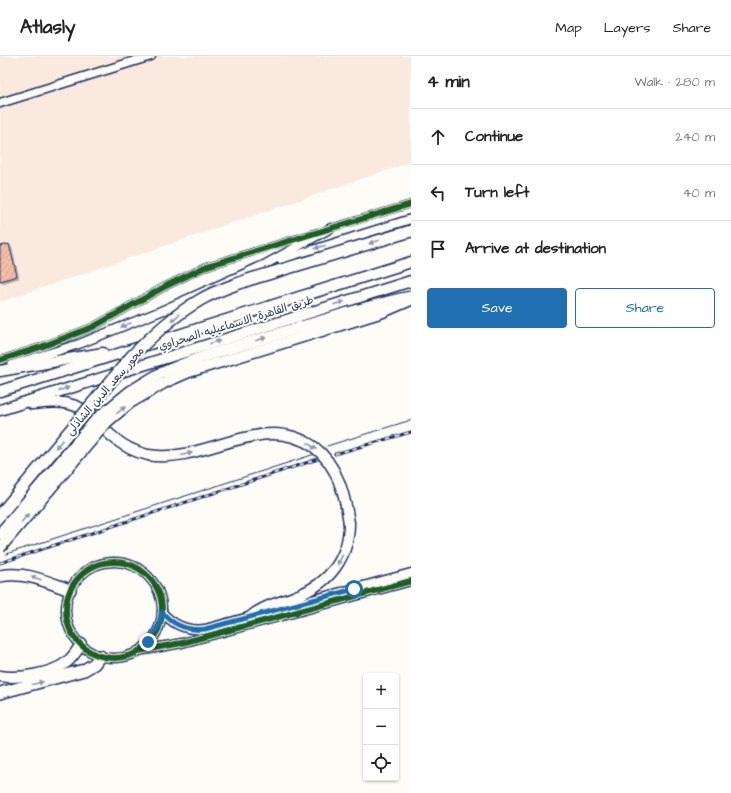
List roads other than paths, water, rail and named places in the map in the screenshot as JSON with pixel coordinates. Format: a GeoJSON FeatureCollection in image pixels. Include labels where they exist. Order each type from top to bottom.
{"type":"FeatureCollection","features":[{"type":"Feature","properties":{"kind":"highway","name":"محور سعد الدين الشاذلى"},"geometry":{"type":"LineString","coordinates":[[0,515],[131,357],[160,330],[200,300],[224,288],[248,280],[411,231]]}},
{"type":"Feature","properties":{"kind":"highway","name":"طريق القاهرة, الاسماعيليه الصحراوي"},"geometry":{"type":"LineString","coordinates":[[0,391],[411,262]]}},
{"type":"Feature","properties":{"kind":"highway","name":"طريق القاهرة, الاسماعيليه الصحراوي"},"geometry":{"type":"LineString","coordinates":[[0,410],[411,281]]}},
{"type":"Feature","properties":{"kind":"highway","name":"محور سعد الدين الشاذلى"},"geometry":{"type":"LineString","coordinates":[[0,534],[97,419],[130,392],[162,378],[179,366],[209,355],[372,306],[411,297]]}},
{"type":"Feature","properties":{"kind":"highway"},"geometry":{"type":"LineString","coordinates":[[0,548],[107,422],[162,378],[201,369],[383,312],[411,300]]}},
{"type":"Feature","properties":{"kind":"highway"},"geometry":{"type":"LineString","coordinates":[[0,370],[133,349]]}},
{"type":"Feature","properties":{"kind":"highway"},"geometry":{"type":"LineString","coordinates":[[14,405],[56,402],[74,405],[90,414],[120,442],[134,450],[148,455],[163,457],[178,456],[251,436],[266,434],[281,434],[296,438],[315,448],[330,464],[340,484],[349,522],[345,552],[329,577],[310,590],[257,611],[250,621]]}},
{"type":"Feature","properties":{"kind":"highway"},"geometry":{"type":"LineString","coordinates":[[0,576],[15,574],[28,576],[70,590]]}},
{"type":"Feature","properties":{"kind":"highway"},"geometry":{"type":"LineString","coordinates":[[0,676],[19,677],[53,670],[67,662],[75,654],[81,644]]}},
{"type":"Feature","properties":{"kind":"highway"},"geometry":{"type":"LineString","coordinates":[[0,693],[84,670],[94,664],[100,656]]}},
{"type":"Feature","properties":{"kind":"street"},"geometry":{"type":"LineString","coordinates":[[0,102],[151,56]]}},
{"type":"Feature","properties":{"kind":"street"},"geometry":{"type":"LineString","coordinates":[[0,360],[41,348],[93,327],[166,286],[207,266],[411,204]]}},
{"type":"Feature","properties":{"kind":"street"},"geometry":{"type":"LineString","coordinates":[[264,265],[411,219]]}},
{"type":"Feature","properties":{"kind":"street"},"geometry":{"type":"LineString","coordinates":[[0,370],[80,344],[161,311],[264,265],[331,228]]}},
{"type":"Feature","properties":{"kind":"street"},"geometry":{"type":"LineString","coordinates":[[109,562],[122,563],[141,571],[151,580],[158,592],[162,612],[156,631],[148,642],[132,654],[118,657],[100,656],[81,644],[72,634],[67,621],[66,608],[70,590],[79,577],[89,568],[109,562]]}},
{"type":"Feature","properties":{"kind":"street"},"geometry":{"type":"LineString","coordinates":[[390,583],[411,573]]}},
{"type":"Feature","properties":{"kind":"street"},"geometry":{"type":"LineString","coordinates":[[138,651],[182,643],[250,621],[370,588],[390,583],[411,581]]}},
{"type":"Feature","properties":{"kind":"street"},"geometry":{"type":"LineString","coordinates":[[162,612],[175,624],[193,629],[205,629],[250,621]]}},
{"type":"Feature","properties":{"kind":"tram line"},"geometry":{"type":"LineString","coordinates":[[327,446],[411,420]]}},
{"type":"Feature","properties":{"kind":"tram line"},"geometry":{"type":"LineString","coordinates":[[6,554],[315,454]]}},
{"type":"Feature","properties":{"kind":"railway"},"geometry":{"type":"LineString","coordinates":[[335,454],[411,432]]}},
{"type":"Feature","properties":{"kind":"railway"},"geometry":{"type":"LineString","coordinates":[[0,563],[321,458]]}}]}
